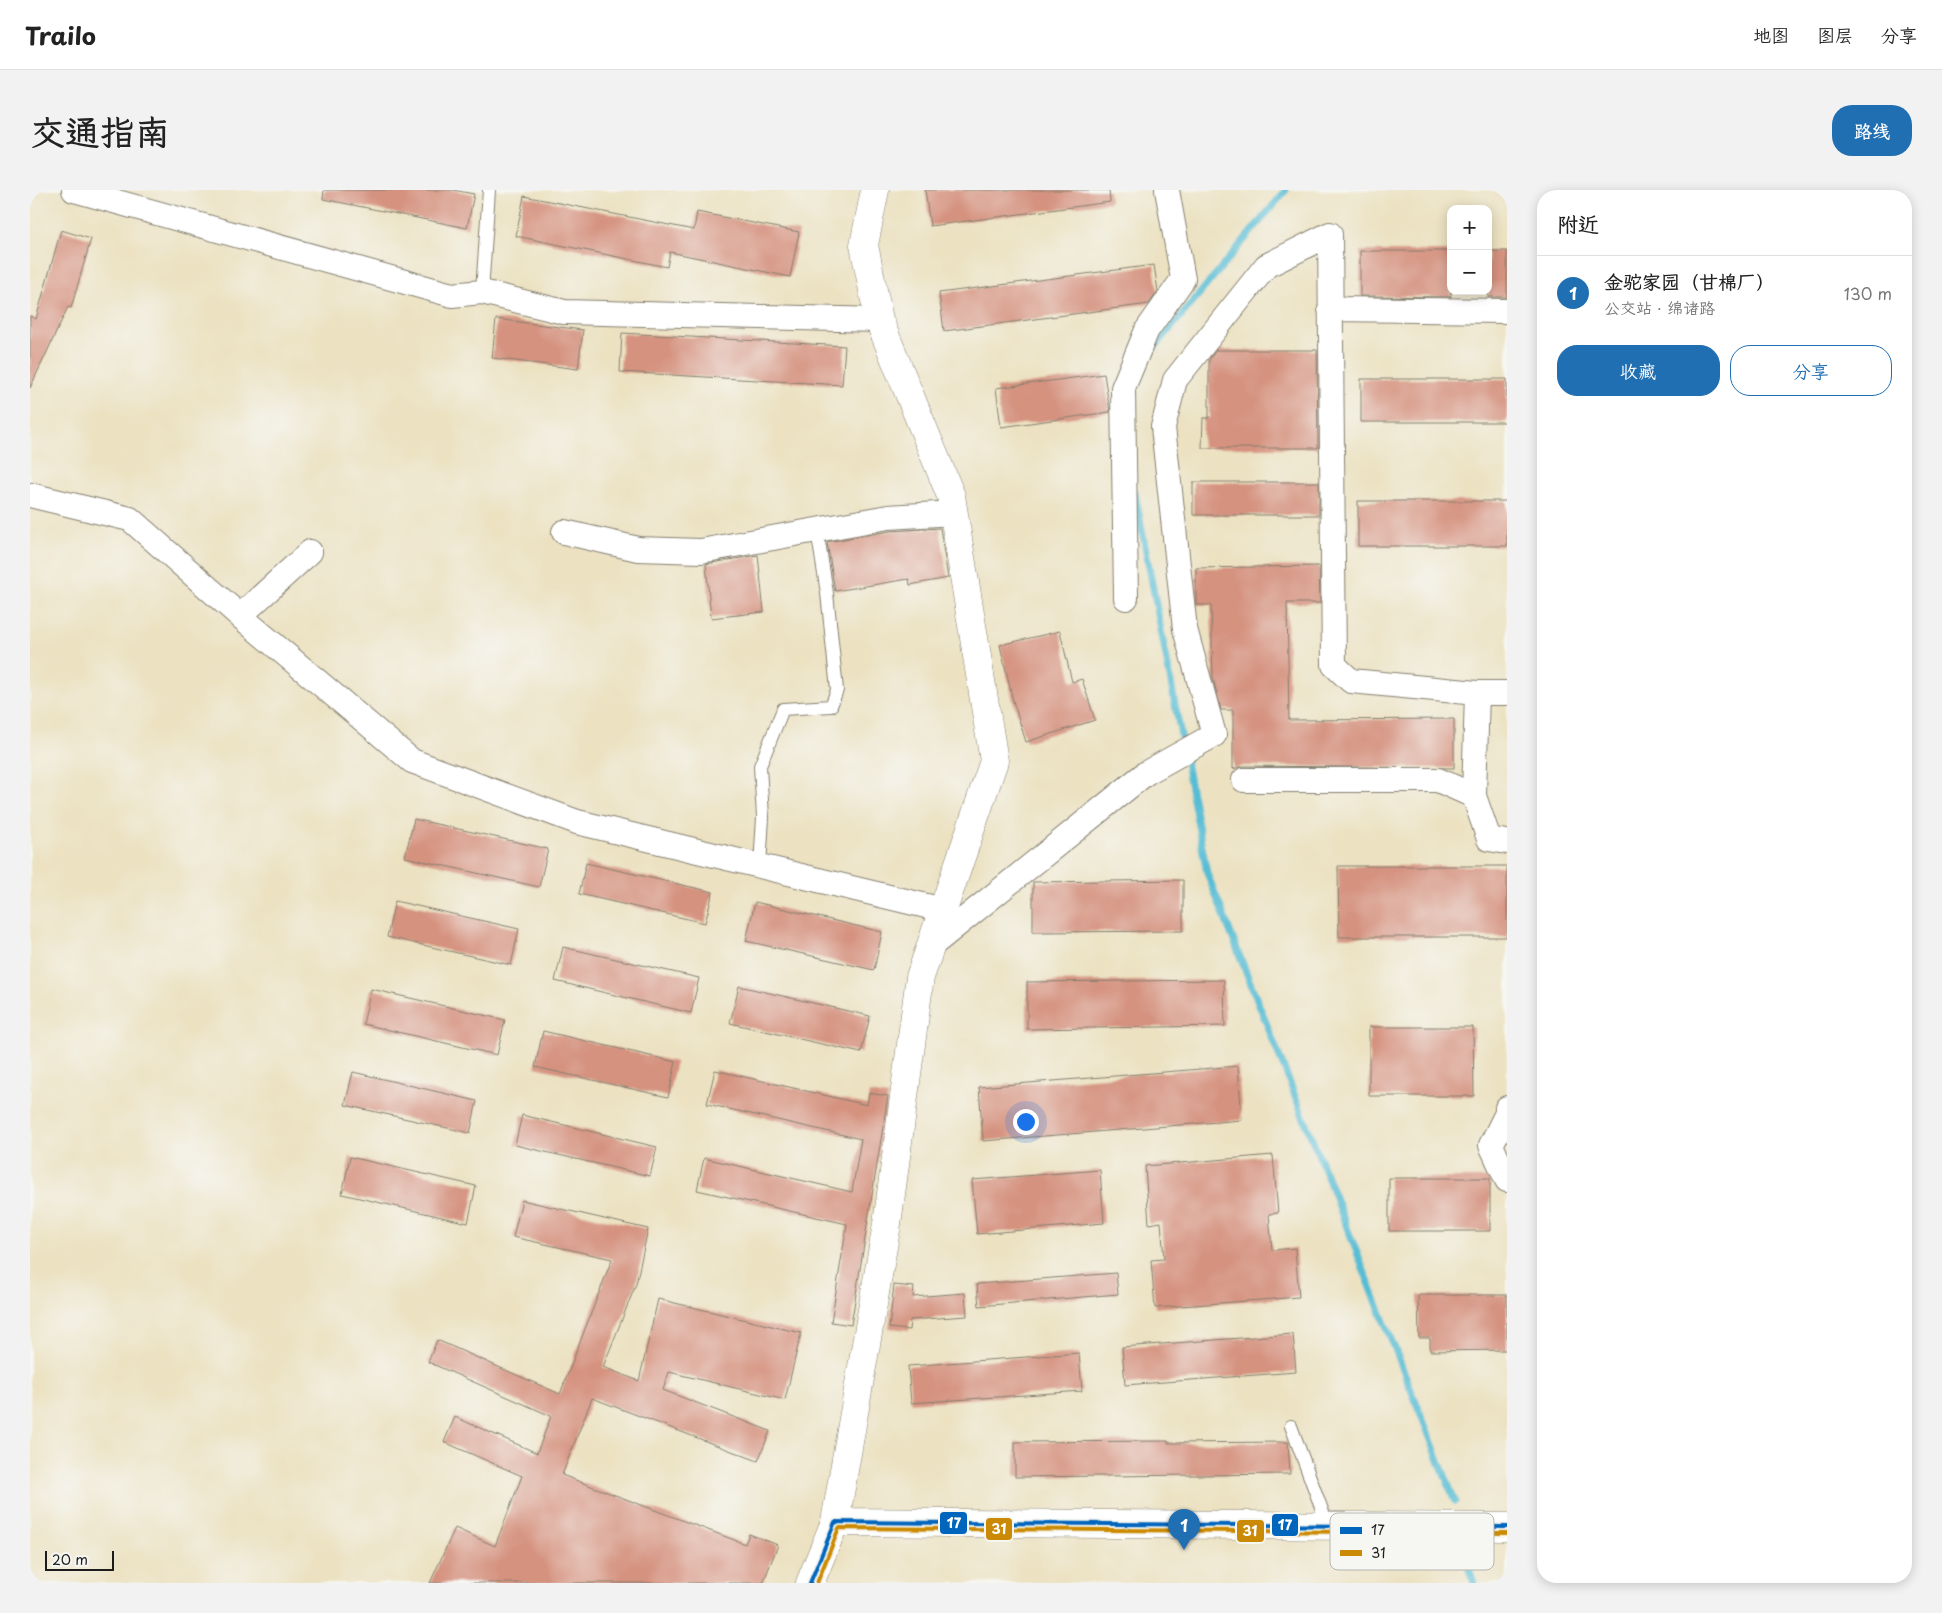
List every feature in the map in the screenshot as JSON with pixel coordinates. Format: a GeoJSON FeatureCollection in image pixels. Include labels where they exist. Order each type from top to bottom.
{"type":"FeatureCollection","features":[{"type":"Feature","properties":{"kind":"street"},"geometry":{"type":"LineString","coordinates":[[74,190],[452,295],[482,292],[564,312],[879,320]]}},
{"type":"Feature","properties":{"kind":"street"},"geometry":{"type":"LineString","coordinates":[[810,1583],[835,1522],[887,1224],[920,977],[994,762],[951,496],[879,320],[864,244],[875,190]]}},
{"type":"Feature","properties":{"kind":"street"},"geometry":{"type":"LineString","coordinates":[[1126,598],[1123,388],[1146,330],[1183,279],[1167,190]]}},
{"type":"Feature","properties":{"kind":"street"},"geometry":{"type":"LineString","coordinates":[[931,946],[1146,773],[1214,734],[1184,629],[1163,428],[1175,380],[1266,266],[1330,234],[1334,665],[1352,681],[1477,693],[1507,693]]}},
{"type":"Feature","properties":{"kind":"street"},"geometry":{"type":"LineString","coordinates":[[1330,309],[1507,311]]}},
{"type":"Feature","properties":{"kind":"street"},"geometry":{"type":"LineString","coordinates":[[30,495],[130,519],[240,616],[412,761],[577,822],[943,910]]}},
{"type":"Feature","properties":{"kind":"street"},"geometry":{"type":"LineString","coordinates":[[564,532],[638,549],[701,551],[888,517],[954,513]]}},
{"type":"Feature","properties":{"kind":"street"},"geometry":{"type":"LineString","coordinates":[[240,616],[310,552]]}},
{"type":"Feature","properties":{"kind":"street"},"geometry":{"type":"LineString","coordinates":[[1477,693],[1474,796],[1489,839],[1507,842]]}},
{"type":"Feature","properties":{"kind":"street"},"geometry":{"type":"LineString","coordinates":[[1244,780],[1438,780],[1474,796]]}},
{"type":"Feature","properties":{"kind":"street"},"geometry":{"type":"LineString","coordinates":[[1507,1108],[1491,1145],[1507,1180]]}},
{"type":"Feature","properties":{"kind":"street"},"geometry":{"type":"LineString","coordinates":[[835,1522],[1328,1526]]}},
{"type":"Feature","properties":{"kind":"street"},"geometry":{"type":"LineString","coordinates":[[1494,1527],[1507,1527]]}},
{"type":"Feature","properties":{"kind":"lane"},"geometry":{"type":"LineString","coordinates":[[482,292],[489,190]]}},
{"type":"Feature","properties":{"kind":"lane"},"geometry":{"type":"LineString","coordinates":[[760,866],[763,817],[760,766],[783,709],[831,706],[837,690],[827,593],[817,530]]}},
{"type":"Feature","properties":{"kind":"lane"},"geometry":{"type":"LineString","coordinates":[[1291,1426],[1328,1526]]}},
{"type":"Feature","properties":{"kind":"building"},"geometry":{"type":"Polygon","coordinates":[[[324,190],[453,190],[474,194],[467,228],[323,199],[324,190]]]}},
{"type":"Feature","properties":{"kind":"building"},"geometry":{"type":"Polygon","coordinates":[[[925,190],[1109,190],[1110,202],[930,226],[925,190]]]}},
{"type":"Feature","properties":{"kind":"building"},"geometry":{"type":"Polygon","coordinates":[[[524,196],[694,230],[697,212],[799,232],[790,277],[670,252],[667,267],[516,236],[524,196]]]}},
{"type":"Feature","properties":{"kind":"building"},"geometry":{"type":"Polygon","coordinates":[[[61,230],[91,239],[71,308],[68,307],[30,388],[30,316],[36,319],[61,230]]]}},
{"type":"Feature","properties":{"kind":"building"},"geometry":{"type":"Polygon","coordinates":[[[1360,251],[1447,251],[1447,295],[1451,295],[1451,297],[1360,296],[1360,251]]]}},
{"type":"Feature","properties":{"kind":"building"},"geometry":{"type":"Polygon","coordinates":[[[1492,251],[1507,251],[1507,297],[1488,297],[1488,295],[1492,295],[1492,251]]]}},
{"type":"Feature","properties":{"kind":"building"},"geometry":{"type":"Polygon","coordinates":[[[1154,265],[1158,291],[1149,304],[944,331],[939,293],[1154,265]]]}},
{"type":"Feature","properties":{"kind":"building"},"geometry":{"type":"Polygon","coordinates":[[[496,319],[583,330],[578,369],[492,358],[496,319]]]}},
{"type":"Feature","properties":{"kind":"building"},"geometry":{"type":"Polygon","coordinates":[[[622,333],[845,346],[842,385],[620,372],[622,333]]]}},
{"type":"Feature","properties":{"kind":"building"},"geometry":{"type":"Polygon","coordinates":[[[1216,350],[1317,350],[1318,448],[1202,448],[1203,418],[1209,418],[1209,360],[1216,350]]]}},
{"type":"Feature","properties":{"kind":"building"},"geometry":{"type":"Polygon","coordinates":[[[1104,374],[1110,412],[1001,427],[996,388],[1104,374]]]}},
{"type":"Feature","properties":{"kind":"building"},"geometry":{"type":"Polygon","coordinates":[[[1361,379],[1507,379],[1507,422],[1361,422],[1361,379]]]}},
{"type":"Feature","properties":{"kind":"building"},"geometry":{"type":"Polygon","coordinates":[[[1193,482],[1319,482],[1319,515],[1193,515],[1193,482]]]}},
{"type":"Feature","properties":{"kind":"building"},"geometry":{"type":"Polygon","coordinates":[[[1358,501],[1507,501],[1507,546],[1358,546],[1358,501]]]}},
{"type":"Feature","properties":{"kind":"building"},"geometry":{"type":"Polygon","coordinates":[[[940,528],[948,578],[910,585],[909,579],[835,591],[827,542],[890,531],[940,528]]]}},
{"type":"Feature","properties":{"kind":"building"},"geometry":{"type":"Polygon","coordinates":[[[758,555],[764,612],[711,618],[706,564],[758,555]]]}},
{"type":"Feature","properties":{"kind":"building"},"geometry":{"type":"Polygon","coordinates":[[[1319,566],[1320,603],[1287,603],[1289,720],[1454,719],[1454,768],[1244,766],[1233,769],[1233,710],[1221,710],[1213,678],[1211,605],[1196,605],[1196,568],[1319,566]]]}},
{"type":"Feature","properties":{"kind":"building"},"geometry":{"type":"Polygon","coordinates":[[[1060,631],[1072,682],[1082,679],[1095,720],[1026,742],[1013,701],[1000,645],[1060,631]]]}},
{"type":"Feature","properties":{"kind":"building"},"geometry":{"type":"Polygon","coordinates":[[[414,819],[548,849],[539,887],[405,857],[414,819]]]}},
{"type":"Feature","properties":{"kind":"building"},"geometry":{"type":"Polygon","coordinates":[[[586,863],[713,892],[705,923],[579,894],[586,863]]]}},
{"type":"Feature","properties":{"kind":"building"},"geometry":{"type":"Polygon","coordinates":[[[1338,866],[1507,866],[1507,937],[1339,937],[1338,866]]]}},
{"type":"Feature","properties":{"kind":"building"},"geometry":{"type":"Polygon","coordinates":[[[1183,880],[1183,931],[1033,932],[1033,882],[1183,880]]]}},
{"type":"Feature","properties":{"kind":"building"},"geometry":{"type":"Polygon","coordinates":[[[395,901],[519,929],[511,965],[387,937],[395,901]]]}},
{"type":"Feature","properties":{"kind":"building"},"geometry":{"type":"Polygon","coordinates":[[[755,902],[882,932],[874,970],[746,941],[755,902]]]}},
{"type":"Feature","properties":{"kind":"building"},"geometry":{"type":"Polygon","coordinates":[[[563,947],[699,978],[691,1013],[555,981],[563,947]]]}},
{"type":"Feature","properties":{"kind":"building"},"geometry":{"type":"Polygon","coordinates":[[[1224,980],[1225,1026],[1027,1029],[1027,982],[1224,980]]]}},
{"type":"Feature","properties":{"kind":"building"},"geometry":{"type":"Polygon","coordinates":[[[739,986],[870,1016],[861,1053],[730,1023],[739,986]]]}},
{"type":"Feature","properties":{"kind":"building"},"geometry":{"type":"Polygon","coordinates":[[[371,989],[505,1020],[497,1055],[363,1024],[371,989]]]}},
{"type":"Feature","properties":{"kind":"building"},"geometry":{"type":"Polygon","coordinates":[[[1369,1027],[1473,1027],[1474,1096],[1369,1096],[1369,1027]]]}},
{"type":"Feature","properties":{"kind":"building"},"geometry":{"type":"Polygon","coordinates":[[[543,1031],[676,1062],[668,1097],[535,1067],[543,1031]]]}},
{"type":"Feature","properties":{"kind":"building"},"geometry":{"type":"Polygon","coordinates":[[[1238,1066],[1242,1120],[983,1141],[979,1087],[1238,1066]]]}},
{"type":"Feature","properties":{"kind":"building"},"geometry":{"type":"Polygon","coordinates":[[[715,1070],[867,1105],[869,1093],[888,1096],[851,1325],[831,1322],[847,1224],[697,1190],[704,1158],[852,1192],[861,1139],[707,1104],[715,1070]]]}},
{"type":"Feature","properties":{"kind":"building"},"geometry":{"type":"Polygon","coordinates":[[[353,1072],[477,1101],[470,1133],[345,1105],[353,1072]]]}},
{"type":"Feature","properties":{"kind":"building"},"geometry":{"type":"Polygon","coordinates":[[[522,1115],[657,1147],[650,1176],[515,1145],[522,1115]]]}},
{"type":"Feature","properties":{"kind":"building"},"geometry":{"type":"Polygon","coordinates":[[[1273,1155],[1278,1213],[1269,1214],[1272,1250],[1295,1248],[1299,1297],[1155,1308],[1151,1260],[1164,1259],[1161,1222],[1149,1224],[1145,1166],[1273,1155]]]}},
{"type":"Feature","properties":{"kind":"building"},"geometry":{"type":"Polygon","coordinates":[[[350,1157],[476,1186],[468,1223],[342,1194],[350,1157]]]}},
{"type":"Feature","properties":{"kind":"building"},"geometry":{"type":"Polygon","coordinates":[[[1100,1170],[1104,1223],[977,1234],[972,1180],[1100,1170]]]}},
{"type":"Feature","properties":{"kind":"building"},"geometry":{"type":"Polygon","coordinates":[[[1389,1178],[1490,1178],[1490,1231],[1389,1231],[1389,1178]]]}},
{"type":"Feature","properties":{"kind":"building"},"geometry":{"type":"Polygon","coordinates":[[[522,1200],[648,1229],[636,1284],[603,1367],[639,1381],[658,1299],[801,1333],[785,1400],[669,1372],[663,1390],[770,1431],[758,1461],[592,1398],[562,1475],[745,1544],[749,1534],[778,1545],[763,1583],[430,1583],[455,1528],[495,1546],[522,1476],[444,1442],[455,1417],[537,1453],[551,1416],[428,1362],[437,1340],[560,1394],[612,1259],[513,1237],[522,1200]]]}},
{"type":"Feature","properties":{"kind":"building"},"geometry":{"type":"Polygon","coordinates":[[[1116,1273],[1118,1294],[979,1306],[977,1284],[1116,1273]]]}},
{"type":"Feature","properties":{"kind":"building"},"geometry":{"type":"Polygon","coordinates":[[[894,1285],[914,1287],[913,1297],[965,1293],[967,1316],[910,1320],[909,1330],[889,1328],[894,1285]]]}},
{"type":"Feature","properties":{"kind":"building"},"geometry":{"type":"Polygon","coordinates":[[[1418,1295],[1507,1295],[1507,1350],[1430,1351],[1430,1338],[1419,1338],[1418,1295]]]}},
{"type":"Feature","properties":{"kind":"building"},"geometry":{"type":"Polygon","coordinates":[[[1293,1334],[1296,1372],[1125,1385],[1122,1347],[1293,1334]]]}},
{"type":"Feature","properties":{"kind":"building"},"geometry":{"type":"Polygon","coordinates":[[[1079,1353],[1082,1391],[911,1403],[908,1366],[1079,1353]]]}},
{"type":"Feature","properties":{"kind":"building"},"geometry":{"type":"Polygon","coordinates":[[[1168,1441],[1168,1443],[1288,1442],[1290,1474],[1015,1477],[1015,1442],[1168,1441]]]}},
{"type":"Feature","properties":{"kind":"waterway"},"geometry":{"type":"LineString","coordinates":[[1145,359],[1286,190]]}},
{"type":"Feature","properties":{"kind":"waterway"},"geometry":{"type":"LineString","coordinates":[[1135,493],[1207,873],[1455,1501]]}},
{"type":"Feature","properties":{"kind":"waterway"},"geometry":{"type":"LineString","coordinates":[[1469,1570],[1474,1583]]}},
{"type":"Feature","properties":{"kind":"transit line","name":"17"},"geometry":{"type":"LineString","coordinates":[[810,1583],[835,1522],[1330,1526]]}},
{"type":"Feature","properties":{"kind":"transit line","name":"17"},"geometry":{"type":"LineString","coordinates":[[1494,1527],[1507,1527]]}},
{"type":"Feature","properties":{"kind":"transit line","name":"31"},"geometry":{"type":"LineString","coordinates":[[817,1583],[839,1528],[1330,1532]]}},
{"type":"Feature","properties":{"kind":"transit line","name":"31"},"geometry":{"type":"LineString","coordinates":[[1494,1533],[1507,1533]]}},
{"type":"Feature","properties":{"kind":"place","name":"金驼家园（甘棉厂）"},"geometry":{"type":"Point","coordinates":[1184,1550]}}]}
